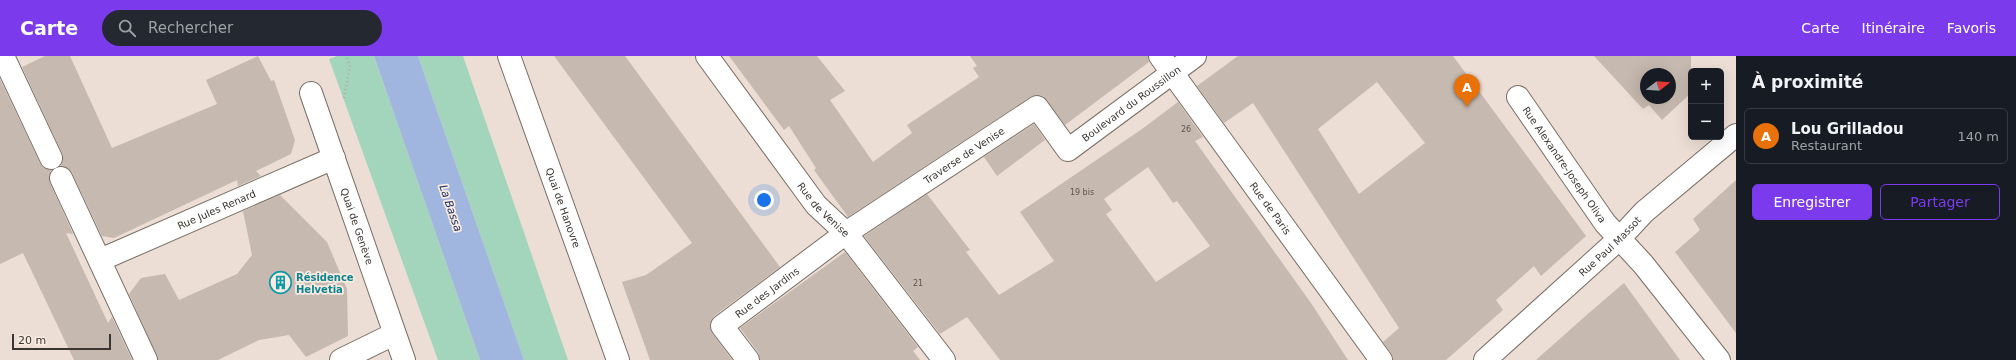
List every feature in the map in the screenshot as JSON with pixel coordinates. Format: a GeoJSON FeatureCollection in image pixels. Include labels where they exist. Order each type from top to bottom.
{"type":"FeatureCollection","features":[{"type":"Feature","properties":{"kind":"street"},"geometry":{"type":"LineString","coordinates":[[3,56],[146,360]]}},
{"type":"Feature","properties":{"kind":"street","name":"Quai de Hanovre"},"geometry":{"type":"LineString","coordinates":[[509,56],[618,360]]}},
{"type":"Feature","properties":{"kind":"street","name":"Rue de Venise"},"geometry":{"type":"LineString","coordinates":[[707,56],[816,205],[846,233],[944,360]]}},
{"type":"Feature","properties":{"kind":"street","name":"Boulevard du Roussillon"},"geometry":{"type":"LineString","coordinates":[[1068,150],[1166,64],[1195,56]]}},
{"type":"Feature","properties":{"kind":"street","name":"Rue de Paris"},"geometry":{"type":"LineString","coordinates":[[1166,64],[1381,360]]}},
{"type":"Feature","properties":{"kind":"street","name":"Quai de Genève"},"geometry":{"type":"LineString","coordinates":[[311,93],[404,360]]}},
{"type":"Feature","properties":{"kind":"street","name":"Rue Alexandre-Joseph Oliva"},"geometry":{"type":"LineString","coordinates":[[1518,96],[1605,223],[1643,264],[1719,360]]}},
{"type":"Feature","properties":{"kind":"street","name":"Traverse de Venise"},"geometry":{"type":"LineString","coordinates":[[846,233],[1037,107],[1068,150]]}},
{"type":"Feature","properties":{"kind":"street","name":"Rue Paul Massot"},"geometry":{"type":"LineString","coordinates":[[1485,360],[1619,239],[1644,212],[1736,135]]}},
{"type":"Feature","properties":{"kind":"street","name":"Rue Jules Renard"},"geometry":{"type":"LineString","coordinates":[[100,260],[334,158]]}},
{"type":"Feature","properties":{"kind":"street","name":"Rue des Jardins"},"geometry":{"type":"LineString","coordinates":[[748,360],[722,326],[846,233]]}},
{"type":"Feature","properties":{"kind":"street"},"geometry":{"type":"LineString","coordinates":[[341,360],[394,334]]}},
{"type":"Feature","properties":{"kind":"green space"},"geometry":{"type":"Polygon","coordinates":[[[337,56],[374,56],[480,360],[438,360],[329,59],[337,56]]]}},
{"type":"Feature","properties":{"kind":"green space"},"geometry":{"type":"Polygon","coordinates":[[[418,56],[463,56],[568,360],[524,360],[418,56]]]}},
{"type":"Feature","properties":{"kind":"water","name":"La Bassa"},"geometry":{"type":"Polygon","coordinates":[[[374,56],[418,56],[524,360],[480,360],[374,56]]]}},
{"type":"Feature","properties":{"kind":"building"},"geometry":{"type":"Polygon","coordinates":[[[45,56],[70,56],[112,148],[217,104],[206,80],[258,56],[271,81],[274,80],[295,140],[291,154],[256,171],[261,176],[238,186],[237,180],[114,238],[102,236],[72,173],[68,168],[61,166],[63,159],[62,153],[22,67],[45,56]]]}},
{"type":"Feature","properties":{"kind":"building"},"geometry":{"type":"Polygon","coordinates":[[[554,56],[625,56],[780,267],[714,316],[711,321],[710,327],[712,333],[732,360],[650,360],[622,282],[646,275],[692,243],[554,56]]]}},
{"type":"Feature","properties":{"kind":"building"},"geometry":{"type":"Polygon","coordinates":[[[729,56],[817,56],[845,91],[830,100],[873,162],[912,133],[907,125],[979,77],[973,68],[977,66],[970,56],[1148,56],[1149,62],[1065,125],[1043,96],[1036,95],[1030,97],[848,217],[814,170],[816,168],[789,126],[784,130],[729,56]]]}},
{"type":"Feature","properties":{"kind":"building"},"geometry":{"type":"Polygon","coordinates":[[[1238,56],[1453,56],[1586,236],[1541,276],[1534,266],[1496,300],[1503,310],[1446,360],[1393,360],[1391,353],[1383,342],[1399,328],[1253,103],[1224,123],[1197,86],[1238,56]],[[1377,82],[1318,129],[1359,194],[1425,143],[1377,82]]]}},
{"type":"Feature","properties":{"kind":"building"},"geometry":{"type":"Polygon","coordinates":[[[1594,56],[1691,56],[1691,68],[1688,68],[1688,96],[1662,120],[1649,105],[1643,109],[1594,56]]]}},
{"type":"Feature","properties":{"kind":"building"},"geometry":{"type":"Polygon","coordinates":[[[0,79],[40,163],[44,168],[51,170],[49,177],[50,183],[73,234],[66,233],[108,323],[112,317],[132,360],[74,360],[23,253],[0,264],[0,79]]]}},
{"type":"Feature","properties":{"kind":"building"},"geometry":{"type":"Polygon","coordinates":[[[1178,102],[1203,137],[1195,141],[1311,303],[1348,360],[1000,360],[967,317],[940,334],[864,236],[927,194],[970,250],[966,252],[999,295],[1054,261],[1020,212],[1142,129],[1178,102]],[[1148,167],[1104,199],[1112,210],[1106,214],[1156,282],[1210,246],[1177,201],[1173,203],[1148,167]]]}},
{"type":"Feature","properties":{"kind":"building"},"geometry":{"type":"Polygon","coordinates":[[[1034,124],[1045,140],[997,176],[984,157],[1034,124]]]}},
{"type":"Feature","properties":{"kind":"building"},"geometry":{"type":"Polygon","coordinates":[[[1736,180],[1736,333],[1675,252],[1700,230],[1693,219],[1736,180]]]}},
{"type":"Feature","properties":{"kind":"building","name":"Résidence Helvetia"},"geometry":{"type":"Polygon","coordinates":[[[280,195],[327,242],[347,289],[348,336],[306,357],[289,335],[259,340],[218,360],[158,360],[129,294],[141,278],[165,274],[179,300],[237,274],[252,255],[243,211],[280,195]]]}},
{"type":"Feature","properties":{"kind":"building"},"geometry":{"type":"Polygon","coordinates":[[[845,252],[918,347],[913,351],[920,360],[760,360],[758,352],[740,328],[845,252]]]}},
{"type":"Feature","properties":{"kind":"building"},"geometry":{"type":"Polygon","coordinates":[[[1624,283],[1680,360],[1536,360],[1590,312],[1624,283]]]}},
{"type":"Feature","properties":{"kind":"place","name":"Lou Grilladou"},"geometry":{"type":"Point","coordinates":[1467,107]}},
{"type":"Feature","properties":{"kind":"place","name":"Résidence Helvetia"},"geometry":{"type":"Point","coordinates":[281,283]}}]}
